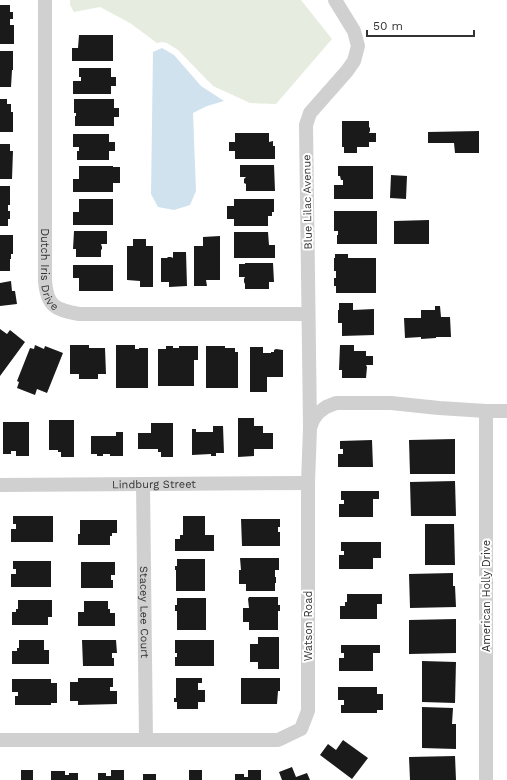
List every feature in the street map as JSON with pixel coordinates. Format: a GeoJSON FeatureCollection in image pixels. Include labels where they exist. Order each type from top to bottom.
{"type":"FeatureCollection","features":[{"type":"Feature","properties":{"kind":"street","name":"Dutch Iris Drive"},"geometry":{"type":"LineString","coordinates":[[45,0],[45,281],[46,294],[53,305],[63,311],[78,314],[308,314]]}},
{"type":"Feature","properties":{"kind":"street","name":"Blue Lilac Avenue"},"geometry":{"type":"LineString","coordinates":[[310,428],[306,125],[310,113],[354,61],[358,46],[354,31],[335,0]]}},
{"type":"Feature","properties":{"kind":"street","name":"Watson Road"},"geometry":{"type":"LineString","coordinates":[[0,740],[278,740],[302,729],[308,711],[308,484],[310,428],[313,420],[318,413],[326,407],[336,403],[391,403],[486,411],[507,411]]}},
{"type":"Feature","properties":{"kind":"street","name":"American Holly Drive"},"geometry":{"type":"LineString","coordinates":[[486,411],[486,780]]}},
{"type":"Feature","properties":{"kind":"street","name":"Stacey Lee Court"},"geometry":{"type":"LineString","coordinates":[[143,484],[146,740]]}},
{"type":"Feature","properties":{"kind":"street","name":"Lindburg Street"},"geometry":{"type":"LineString","coordinates":[[0,485],[308,484]]}},
{"type":"Feature","properties":{"kind":"shaded area"},"geometry":{"type":"Polygon","coordinates":[[[70,0],[301,0],[332,39],[276,104],[250,103],[213,86],[178,50],[167,43],[157,43],[130,23],[100,7],[74,12],[70,5],[70,0]]]}},
{"type":"Feature","properties":{"kind":"water"},"geometry":{"type":"Polygon","coordinates":[[[162,48],[174,55],[201,86],[224,101],[207,106],[193,113],[196,191],[190,205],[174,210],[158,207],[151,194],[153,52],[162,48]]]}},
{"type":"Feature","properties":{"kind":"building"},"geometry":{"type":"Polygon","coordinates":[[[0,5],[10,5],[10,12],[13,12],[13,19],[10,19],[10,25],[14,25],[14,44],[0,44],[0,5]]]}},
{"type":"Feature","properties":{"kind":"building"},"geometry":{"type":"Polygon","coordinates":[[[79,35],[113,35],[113,61],[72,61],[72,48],[78,48],[79,35]]]}},
{"type":"Feature","properties":{"kind":"building"},"geometry":{"type":"Polygon","coordinates":[[[0,51],[13,51],[11,87],[0,87],[0,51]]]}},
{"type":"Feature","properties":{"kind":"building"},"geometry":{"type":"Polygon","coordinates":[[[79,68],[111,68],[111,77],[116,77],[116,86],[111,86],[111,94],[73,94],[73,81],[81,81],[81,77],[79,77],[79,68]]]}},
{"type":"Feature","properties":{"kind":"building"},"geometry":{"type":"Polygon","coordinates":[[[0,99],[7,99],[7,104],[11,104],[11,112],[13,112],[13,132],[0,132],[0,99]]]}},
{"type":"Feature","properties":{"kind":"building"},"geometry":{"type":"Polygon","coordinates":[[[74,99],[114,99],[114,108],[119,108],[119,117],[114,117],[114,126],[75,126],[76,113],[74,113],[74,99]]]}},
{"type":"Feature","properties":{"kind":"building"},"geometry":{"type":"Polygon","coordinates":[[[342,121],[369,121],[369,133],[376,133],[376,142],[369,142],[369,147],[357,147],[357,153],[344,153],[344,147],[342,147],[342,121]]]}},
{"type":"Feature","properties":{"kind":"building"},"geometry":{"type":"Polygon","coordinates":[[[479,131],[479,153],[455,153],[454,143],[428,143],[428,132],[479,131]]]}},
{"type":"Feature","properties":{"kind":"building"},"geometry":{"type":"Polygon","coordinates":[[[235,133],[269,133],[269,142],[273,141],[273,146],[275,146],[275,159],[235,159],[235,151],[229,151],[229,142],[235,142],[235,133]]]}},
{"type":"Feature","properties":{"kind":"building"},"geometry":{"type":"Polygon","coordinates":[[[73,134],[109,134],[109,142],[115,142],[115,151],[109,151],[109,160],[77,160],[77,151],[79,151],[79,147],[73,147],[73,134]]]}},
{"type":"Feature","properties":{"kind":"building"},"geometry":{"type":"Polygon","coordinates":[[[0,144],[10,144],[10,151],[13,151],[12,179],[0,179],[0,144]]]}},
{"type":"Feature","properties":{"kind":"building"},"geometry":{"type":"Polygon","coordinates":[[[240,165],[274,165],[275,191],[246,191],[244,179],[246,177],[240,177],[240,165]]]}},
{"type":"Feature","properties":{"kind":"building"},"geometry":{"type":"Polygon","coordinates":[[[79,166],[120,167],[120,183],[113,183],[113,192],[73,192],[73,179],[79,179],[79,166]]]}},
{"type":"Feature","properties":{"kind":"building"},"geometry":{"type":"Polygon","coordinates":[[[338,166],[373,166],[373,199],[334,199],[334,185],[343,185],[343,180],[341,180],[340,176],[338,176],[338,166]]]}},
{"type":"Feature","properties":{"kind":"building"},"geometry":{"type":"Polygon","coordinates":[[[391,175],[407,176],[406,199],[390,198],[391,175]]]}},
{"type":"Feature","properties":{"kind":"building"},"geometry":{"type":"Polygon","coordinates":[[[0,186],[10,186],[10,205],[8,205],[8,211],[10,211],[10,219],[8,219],[8,226],[0,226],[0,186]]]}},
{"type":"Feature","properties":{"kind":"building"},"geometry":{"type":"Polygon","coordinates":[[[79,199],[113,199],[113,225],[73,225],[73,212],[79,212],[79,199]]]}},
{"type":"Feature","properties":{"kind":"building"},"geometry":{"type":"Polygon","coordinates":[[[234,199],[274,199],[274,212],[272,212],[272,216],[268,216],[268,226],[234,226],[234,219],[227,219],[227,206],[234,206],[234,199]]]}},
{"type":"Feature","properties":{"kind":"building"},"geometry":{"type":"Polygon","coordinates":[[[334,211],[377,211],[377,244],[337,244],[338,231],[334,231],[334,211]]]}},
{"type":"Feature","properties":{"kind":"building"},"geometry":{"type":"Polygon","coordinates":[[[429,220],[429,244],[394,244],[394,221],[429,220]]]}},
{"type":"Feature","properties":{"kind":"building"},"geometry":{"type":"Polygon","coordinates":[[[74,231],[107,231],[107,244],[101,244],[101,257],[76,257],[76,249],[73,249],[74,231]]]}},
{"type":"Feature","properties":{"kind":"building"},"geometry":{"type":"Polygon","coordinates":[[[234,232],[268,232],[269,245],[275,245],[275,258],[234,258],[234,232]]]}},
{"type":"Feature","properties":{"kind":"building"},"geometry":{"type":"Polygon","coordinates":[[[0,235],[13,235],[13,254],[11,254],[10,259],[10,271],[0,271],[0,235]]]}},
{"type":"Feature","properties":{"kind":"building"},"geometry":{"type":"Polygon","coordinates":[[[220,236],[220,280],[206,280],[207,286],[194,286],[194,246],[203,246],[203,237],[220,236]]]}},
{"type":"Feature","properties":{"kind":"building"},"geometry":{"type":"Polygon","coordinates":[[[133,239],[146,239],[146,246],[153,246],[153,287],[140,287],[140,281],[127,280],[127,246],[133,246],[133,239]]]}},
{"type":"Feature","properties":{"kind":"building"},"geometry":{"type":"Polygon","coordinates":[[[173,252],[186,252],[187,286],[169,287],[169,282],[161,282],[161,258],[173,258],[173,252]]]}},
{"type":"Feature","properties":{"kind":"building"},"geometry":{"type":"Polygon","coordinates":[[[335,254],[348,254],[348,258],[376,258],[376,293],[336,293],[336,286],[334,286],[334,278],[336,278],[336,271],[334,271],[335,254]]]}},
{"type":"Feature","properties":{"kind":"building"},"geometry":{"type":"Polygon","coordinates":[[[273,263],[274,282],[269,282],[269,289],[245,289],[245,277],[239,277],[239,264],[273,263]]]}},
{"type":"Feature","properties":{"kind":"building"},"geometry":{"type":"Polygon","coordinates":[[[73,265],[113,265],[113,291],[79,291],[79,278],[73,278],[73,265]]]}},
{"type":"Feature","properties":{"kind":"building"},"geometry":{"type":"Polygon","coordinates":[[[11,281],[12,291],[15,291],[17,304],[0,306],[0,283],[11,281]]]}},
{"type":"Feature","properties":{"kind":"building"},"geometry":{"type":"Polygon","coordinates":[[[339,303],[353,303],[353,310],[374,309],[374,335],[342,336],[342,323],[338,323],[339,303]]]}},
{"type":"Feature","properties":{"kind":"building"},"geometry":{"type":"Polygon","coordinates":[[[435,306],[440,306],[441,317],[450,317],[451,337],[421,339],[421,337],[405,338],[404,318],[421,318],[421,310],[435,310],[435,306]]]}},
{"type":"Feature","properties":{"kind":"building"},"geometry":{"type":"Polygon","coordinates":[[[0,329],[7,334],[10,330],[25,342],[0,376],[0,329]]]}},
{"type":"Feature","properties":{"kind":"building"},"geometry":{"type":"Polygon","coordinates":[[[35,345],[44,349],[45,346],[63,353],[47,393],[37,389],[35,395],[17,388],[19,382],[17,381],[30,348],[34,349],[35,345]]]}},
{"type":"Feature","properties":{"kind":"building"},"geometry":{"type":"Polygon","coordinates":[[[70,345],[89,345],[89,348],[105,348],[106,374],[98,374],[98,379],[79,379],[79,374],[70,374],[70,345]]]}},
{"type":"Feature","properties":{"kind":"building"},"geometry":{"type":"Polygon","coordinates":[[[116,345],[135,345],[135,349],[148,348],[148,388],[116,388],[116,345]]]}},
{"type":"Feature","properties":{"kind":"building"},"geometry":{"type":"Polygon","coordinates":[[[340,345],[354,345],[354,351],[366,351],[366,356],[373,356],[373,365],[366,365],[366,378],[342,378],[342,370],[339,370],[340,345]]]}},
{"type":"Feature","properties":{"kind":"building"},"geometry":{"type":"Polygon","coordinates":[[[166,346],[179,348],[179,346],[198,346],[198,360],[194,360],[194,386],[158,386],[158,349],[166,349],[166,346]]]}},
{"type":"Feature","properties":{"kind":"building"},"geometry":{"type":"Polygon","coordinates":[[[206,346],[225,346],[225,348],[235,348],[235,352],[238,352],[238,388],[206,388],[206,346]]]}},
{"type":"Feature","properties":{"kind":"building"},"geometry":{"type":"Polygon","coordinates":[[[250,347],[263,347],[263,353],[271,353],[276,349],[283,350],[283,377],[267,377],[267,392],[250,392],[250,347]]]}},
{"type":"Feature","properties":{"kind":"building"},"geometry":{"type":"Polygon","coordinates":[[[238,418],[254,418],[254,426],[263,426],[263,433],[273,433],[273,449],[254,449],[254,456],[238,457],[238,418]]]}},
{"type":"Feature","properties":{"kind":"building"},"geometry":{"type":"Polygon","coordinates":[[[49,420],[74,420],[74,457],[61,457],[61,452],[58,452],[58,450],[49,450],[49,420]]]}},
{"type":"Feature","properties":{"kind":"building"},"geometry":{"type":"Polygon","coordinates":[[[3,422],[29,422],[29,456],[16,456],[16,451],[11,451],[11,454],[3,454],[3,422]]]}},
{"type":"Feature","properties":{"kind":"building"},"geometry":{"type":"Polygon","coordinates":[[[151,423],[173,423],[173,457],[161,457],[161,452],[158,452],[158,449],[138,449],[138,433],[151,433],[151,423]]]}},
{"type":"Feature","properties":{"kind":"building"},"geometry":{"type":"Polygon","coordinates":[[[213,426],[223,426],[224,453],[216,453],[216,456],[211,456],[211,454],[192,455],[192,429],[196,429],[196,432],[213,432],[213,426]]]}},
{"type":"Feature","properties":{"kind":"building"},"geometry":{"type":"Polygon","coordinates":[[[116,432],[123,432],[123,456],[110,456],[110,454],[103,454],[103,456],[97,456],[97,454],[91,454],[91,436],[116,436],[116,432]]]}},
{"type":"Feature","properties":{"kind":"building"},"geometry":{"type":"Polygon","coordinates":[[[455,439],[455,474],[410,474],[409,440],[455,439]]]}},
{"type":"Feature","properties":{"kind":"building"},"geometry":{"type":"Polygon","coordinates":[[[372,440],[373,467],[338,467],[338,454],[343,454],[343,449],[340,449],[340,441],[372,440]]]}},
{"type":"Feature","properties":{"kind":"building"},"geometry":{"type":"Polygon","coordinates":[[[455,481],[456,516],[411,516],[410,482],[455,481]]]}},
{"type":"Feature","properties":{"kind":"building"},"geometry":{"type":"Polygon","coordinates":[[[341,491],[379,491],[379,499],[373,499],[373,517],[339,517],[339,504],[344,504],[344,500],[341,500],[341,491]]]}},
{"type":"Feature","properties":{"kind":"building"},"geometry":{"type":"Polygon","coordinates":[[[13,516],[53,516],[53,542],[11,542],[11,529],[16,529],[16,524],[13,524],[13,516]]]}},
{"type":"Feature","properties":{"kind":"building"},"geometry":{"type":"Polygon","coordinates":[[[183,516],[205,516],[205,535],[214,535],[214,551],[175,551],[175,539],[180,539],[180,535],[183,535],[183,516]]]}},
{"type":"Feature","properties":{"kind":"building"},"geometry":{"type":"Polygon","coordinates":[[[241,519],[280,519],[280,527],[278,527],[278,532],[280,532],[280,546],[242,546],[241,519]]]}},
{"type":"Feature","properties":{"kind":"building"},"geometry":{"type":"Polygon","coordinates":[[[80,520],[117,520],[117,533],[112,533],[112,536],[110,536],[110,545],[78,545],[80,520]]]}},
{"type":"Feature","properties":{"kind":"building"},"geometry":{"type":"Polygon","coordinates":[[[425,524],[454,524],[455,565],[425,565],[425,524]]]}},
{"type":"Feature","properties":{"kind":"building"},"geometry":{"type":"Polygon","coordinates":[[[341,542],[381,542],[381,558],[373,558],[373,569],[339,569],[339,555],[344,555],[344,551],[341,551],[341,542]]]}},
{"type":"Feature","properties":{"kind":"building"},"geometry":{"type":"Polygon","coordinates":[[[240,558],[279,558],[279,570],[275,570],[275,591],[246,591],[246,584],[239,584],[239,570],[241,570],[240,558]]]}},
{"type":"Feature","properties":{"kind":"building"},"geometry":{"type":"Polygon","coordinates":[[[177,559],[205,559],[205,591],[176,591],[175,566],[177,566],[177,559]]]}},
{"type":"Feature","properties":{"kind":"building"},"geometry":{"type":"Polygon","coordinates":[[[13,561],[51,561],[51,587],[11,587],[11,574],[16,574],[16,569],[13,569],[13,561]]]}},
{"type":"Feature","properties":{"kind":"building"},"geometry":{"type":"Polygon","coordinates":[[[81,562],[115,562],[115,575],[111,575],[111,580],[113,580],[113,588],[81,588],[81,562]]]}},
{"type":"Feature","properties":{"kind":"building"},"geometry":{"type":"Polygon","coordinates":[[[453,573],[456,607],[410,608],[409,574],[453,573]]]}},
{"type":"Feature","properties":{"kind":"building"},"geometry":{"type":"Polygon","coordinates":[[[347,594],[382,594],[382,604],[377,604],[377,619],[340,619],[340,606],[345,606],[345,602],[347,602],[347,594]]]}},
{"type":"Feature","properties":{"kind":"building"},"geometry":{"type":"Polygon","coordinates":[[[249,597],[278,597],[280,611],[278,611],[278,630],[249,630],[249,622],[243,622],[243,608],[249,608],[249,597]]]}},
{"type":"Feature","properties":{"kind":"building"},"geometry":{"type":"Polygon","coordinates":[[[177,598],[206,598],[206,630],[177,630],[177,611],[175,611],[175,605],[177,605],[177,598]]]}},
{"type":"Feature","properties":{"kind":"building"},"geometry":{"type":"Polygon","coordinates":[[[18,600],[52,600],[52,617],[48,617],[48,625],[12,625],[12,612],[16,612],[16,609],[18,609],[18,600]]]}},
{"type":"Feature","properties":{"kind":"building"},"geometry":{"type":"Polygon","coordinates":[[[84,601],[108,601],[108,609],[110,609],[110,613],[115,613],[115,626],[78,626],[78,612],[84,612],[84,601]]]}},
{"type":"Feature","properties":{"kind":"building"},"geometry":{"type":"Polygon","coordinates":[[[456,619],[456,653],[409,654],[409,620],[456,619]]]}},
{"type":"Feature","properties":{"kind":"building"},"geometry":{"type":"Polygon","coordinates":[[[258,637],[279,637],[279,669],[258,669],[258,662],[250,662],[250,644],[258,644],[258,637]]]}},
{"type":"Feature","properties":{"kind":"building"},"geometry":{"type":"Polygon","coordinates":[[[19,640],[44,640],[44,650],[49,650],[49,664],[12,664],[12,651],[17,651],[17,648],[19,648],[19,640]]]}},
{"type":"Feature","properties":{"kind":"building"},"geometry":{"type":"Polygon","coordinates":[[[82,640],[116,640],[117,653],[112,653],[112,658],[114,658],[114,666],[83,666],[82,640]]]}},
{"type":"Feature","properties":{"kind":"building"},"geometry":{"type":"Polygon","coordinates":[[[175,640],[214,640],[214,666],[175,666],[175,657],[177,657],[177,653],[175,653],[175,640]]]}},
{"type":"Feature","properties":{"kind":"building"},"geometry":{"type":"Polygon","coordinates":[[[341,645],[380,645],[380,653],[373,653],[373,671],[339,671],[339,658],[344,658],[344,653],[341,653],[341,645]]]}},
{"type":"Feature","properties":{"kind":"building"},"geometry":{"type":"Polygon","coordinates":[[[422,661],[456,662],[455,703],[422,702],[422,661]]]}},
{"type":"Feature","properties":{"kind":"building"},"geometry":{"type":"Polygon","coordinates":[[[78,678],[113,678],[113,687],[110,687],[110,691],[117,691],[117,704],[78,705],[78,701],[70,701],[70,682],[78,682],[78,678]]]}},
{"type":"Feature","properties":{"kind":"building"},"geometry":{"type":"Polygon","coordinates":[[[176,678],[202,678],[202,683],[198,683],[198,690],[205,690],[205,702],[198,702],[198,709],[177,709],[177,702],[174,702],[174,698],[176,698],[176,678]]]}},
{"type":"Feature","properties":{"kind":"building"},"geometry":{"type":"Polygon","coordinates":[[[241,678],[280,678],[280,691],[278,691],[277,704],[241,704],[241,678]]]}},
{"type":"Feature","properties":{"kind":"building"},"geometry":{"type":"Polygon","coordinates":[[[12,679],[51,679],[51,683],[57,683],[57,703],[51,703],[51,705],[15,705],[15,696],[18,696],[18,692],[12,692],[12,679]]]}},
{"type":"Feature","properties":{"kind":"building"},"geometry":{"type":"Polygon","coordinates":[[[338,687],[377,687],[377,694],[383,694],[383,710],[377,710],[377,713],[341,713],[341,705],[344,705],[344,700],[338,700],[338,687]]]}},
{"type":"Feature","properties":{"kind":"building"},"geometry":{"type":"Polygon","coordinates":[[[422,707],[453,708],[452,724],[456,724],[456,749],[422,748],[422,707]]]}},
{"type":"Feature","properties":{"kind":"building"},"geometry":{"type":"Polygon","coordinates":[[[343,740],[368,758],[352,779],[320,755],[328,744],[336,750],[343,740]]]}},
{"type":"Feature","properties":{"kind":"building"},"geometry":{"type":"Polygon","coordinates":[[[455,756],[456,780],[410,780],[409,757],[455,756]]]}},
{"type":"Feature","properties":{"kind":"building"},"geometry":{"type":"Polygon","coordinates":[[[292,767],[296,777],[307,773],[310,780],[282,780],[279,772],[292,767]]]}},
{"type":"Feature","properties":{"kind":"building"},"geometry":{"type":"Polygon","coordinates":[[[21,770],[33,770],[33,780],[21,780],[21,770]]]}},
{"type":"Feature","properties":{"kind":"building"},"geometry":{"type":"Polygon","coordinates":[[[111,770],[124,770],[124,780],[98,780],[98,773],[106,773],[106,776],[111,776],[111,770]]]}},
{"type":"Feature","properties":{"kind":"building"},"geometry":{"type":"Polygon","coordinates":[[[189,770],[202,770],[202,780],[189,780],[189,770]]]}},
{"type":"Feature","properties":{"kind":"building"},"geometry":{"type":"Polygon","coordinates":[[[248,770],[261,770],[261,780],[235,780],[235,774],[244,774],[244,777],[248,777],[248,770]]]}},
{"type":"Feature","properties":{"kind":"building"},"geometry":{"type":"Polygon","coordinates":[[[51,771],[65,771],[65,775],[69,775],[69,773],[78,773],[78,780],[51,780],[51,771]]]}},
{"type":"Feature","properties":{"kind":"building"},"geometry":{"type":"Polygon","coordinates":[[[143,774],[156,774],[156,780],[143,780],[143,774]]]}}]}
